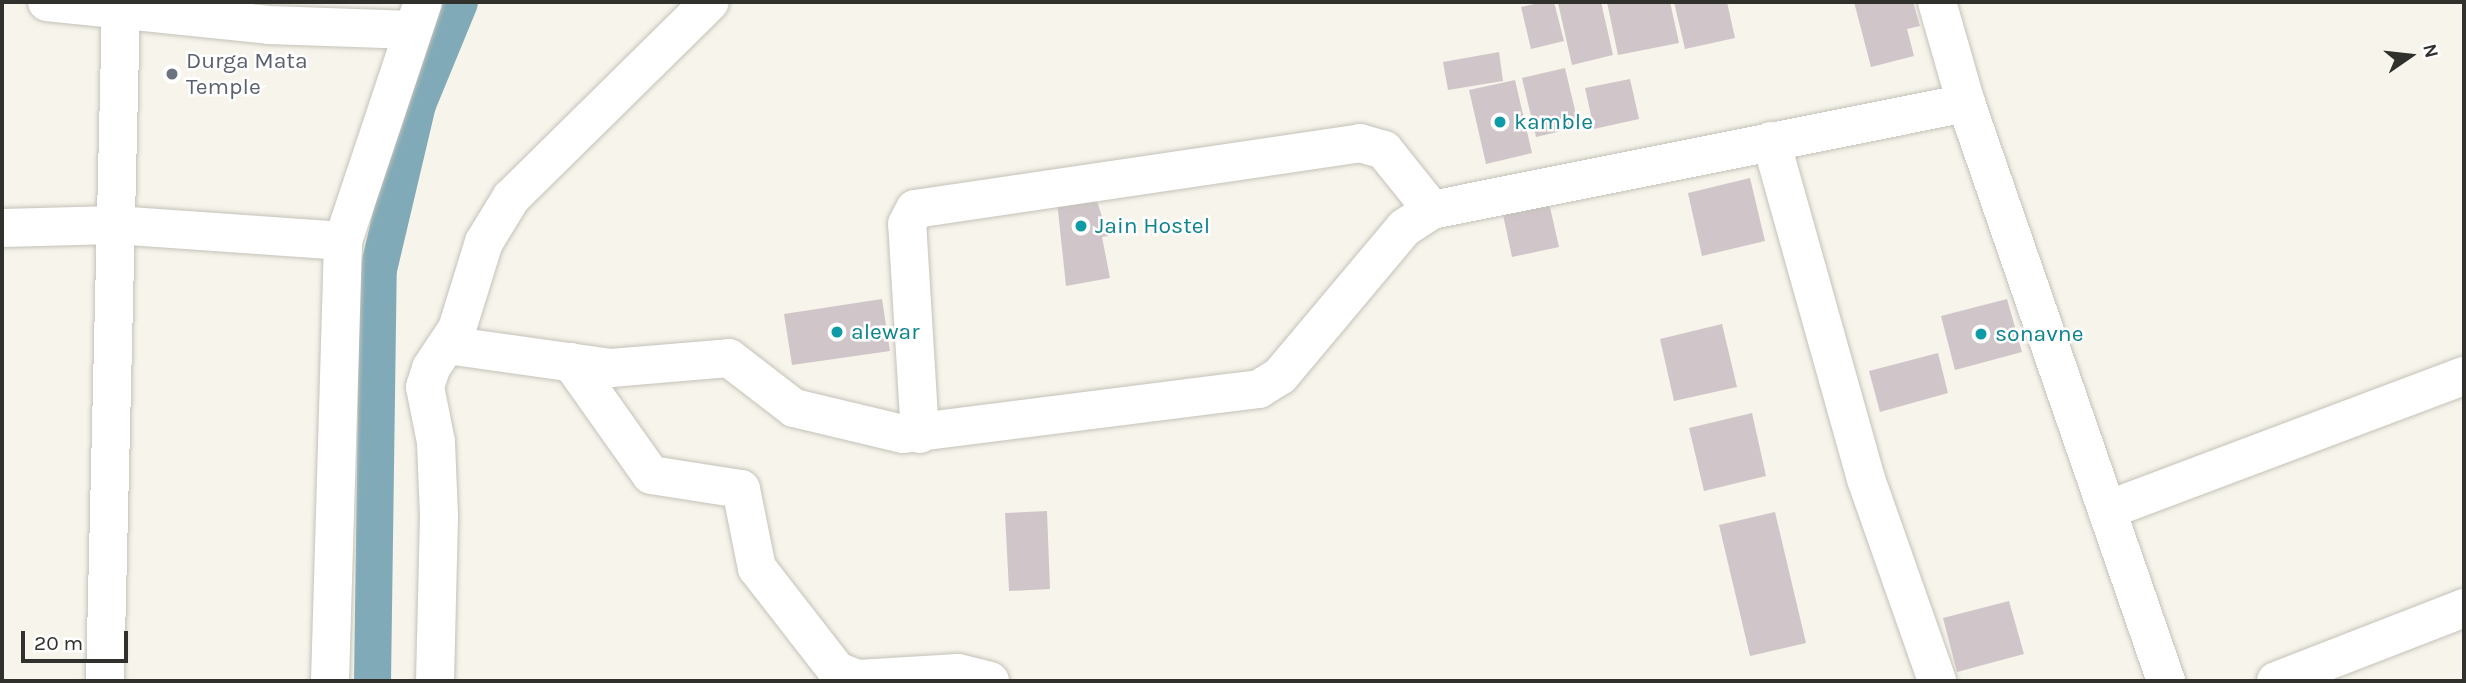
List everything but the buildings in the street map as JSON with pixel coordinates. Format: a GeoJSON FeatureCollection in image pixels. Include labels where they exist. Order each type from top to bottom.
{"type":"FeatureCollection","features":[{"type":"Feature","properties":{"kind":"street"},"geometry":{"type":"LineString","coordinates":[[66,2],[121,8],[418,16],[343,241],[330,681]]}},
{"type":"Feature","properties":{"kind":"street"},"geometry":{"type":"LineString","coordinates":[[435,681],[439,515],[436,442],[425,387],[457,329],[484,242],[511,198],[710,2]]}},
{"type":"Feature","properties":{"kind":"street"},"geometry":{"type":"LineString","coordinates":[[1937,2],[1966,103],[2166,681]]}},
{"type":"Feature","properties":{"kind":"street"},"geometry":{"type":"LineString","coordinates":[[105,681],[121,8]]}},
{"type":"Feature","properties":{"kind":"street"},"geometry":{"type":"LineString","coordinates":[[447,345],[632,368],[729,358],[781,400],[809,414],[888,432],[920,433],[1269,385],[1404,228],[1432,210],[1966,103]]}},
{"type":"Feature","properties":{"kind":"street"},"geometry":{"type":"LineString","coordinates":[[1771,141],[1866,479],[1937,681]]}},
{"type":"Feature","properties":{"kind":"street"},"geometry":{"type":"LineString","coordinates":[[920,433],[907,224],[915,209],[1374,143],[1384,150],[1432,210]]}},
{"type":"Feature","properties":{"kind":"street"},"geometry":{"type":"LineString","coordinates":[[2,228],[116,225],[343,241]]}},
{"type":"Feature","properties":{"kind":"street"},"geometry":{"type":"LineString","coordinates":[[571,362],[651,475],[741,489],[757,568],[836,670],[858,679],[958,673],[990,681]]}},
{"type":"Feature","properties":{"kind":"street"},"geometry":{"type":"LineString","coordinates":[[2107,510],[2464,376]]}},
{"type":"Feature","properties":{"kind":"street"},"geometry":{"type":"LineString","coordinates":[[2276,681],[2464,608]]}},
{"type":"Feature","properties":{"kind":"waterway"},"geometry":{"type":"LineString","coordinates":[[372,681],[378,269],[417,104],[459,2]]}},
{"type":"Feature","properties":{"kind":"place","name":"Durga Mata Temple"},"geometry":{"type":"Point","coordinates":[172,74]}},
{"type":"Feature","properties":{"kind":"place","name":"kamble"},"geometry":{"type":"Point","coordinates":[1500,122]}},
{"type":"Feature","properties":{"kind":"place","name":"Jain Hostel"},"geometry":{"type":"Point","coordinates":[1081,226]}},
{"type":"Feature","properties":{"kind":"place","name":"alewar"},"geometry":{"type":"Point","coordinates":[837,332]}},
{"type":"Feature","properties":{"kind":"place","name":"sonavne"},"geometry":{"type":"Point","coordinates":[1981,334]}}]}
